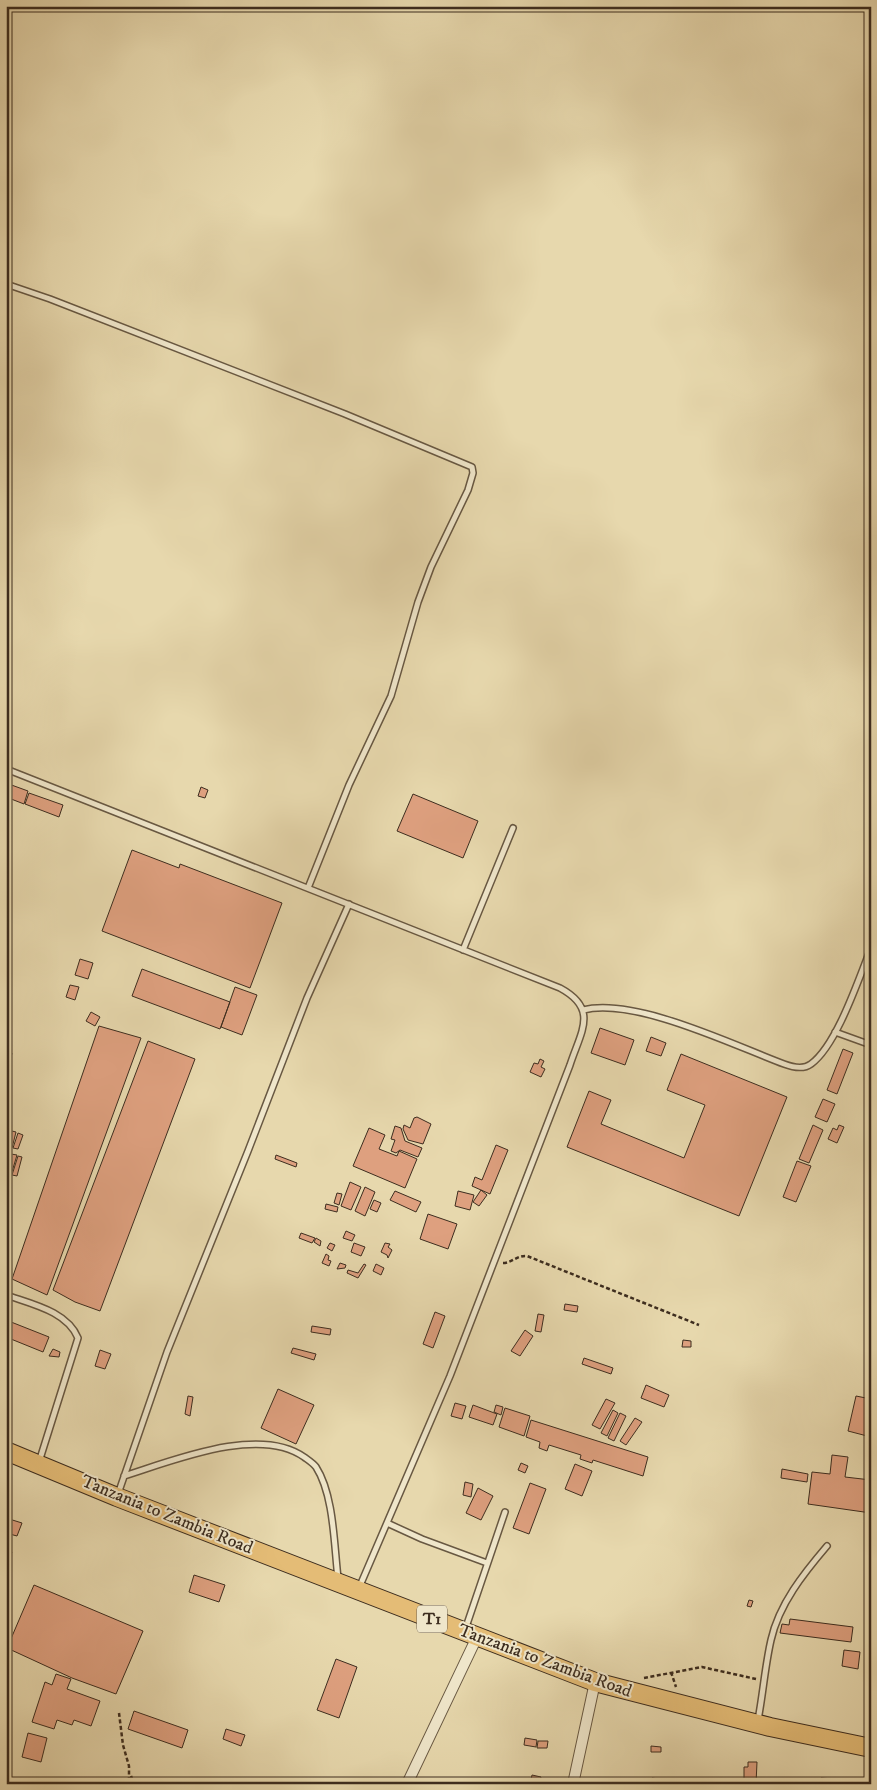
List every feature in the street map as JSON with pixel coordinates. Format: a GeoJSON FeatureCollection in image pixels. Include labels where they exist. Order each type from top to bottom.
{"type":"FeatureCollection","features":[{"type":"Feature","properties":{"kind":"highway","name":"Tanzania to Zambia Road"},"geometry":{"type":"LineString","coordinates":[[6,1451],[117,1497],[595,1682],[757,1724],[870,1748]]}},
{"type":"Feature","properties":{"kind":"street"},"geometry":{"type":"LineString","coordinates":[[407,1784],[471,1634]]}},
{"type":"Feature","properties":{"kind":"street"},"geometry":{"type":"LineString","coordinates":[[573,1784],[595,1682]]}},
{"type":"Feature","properties":{"kind":"lane"},"geometry":{"type":"LineString","coordinates":[[6,284],[50,299],[345,414],[472,467],[473,473],[468,490],[431,568],[418,602],[391,696],[352,776],[308,888]]}},
{"type":"Feature","properties":{"kind":"lane"},"geometry":{"type":"LineString","coordinates":[[6,769],[560,988],[578,1000],[583,1010],[584,1021],[570,1066],[450,1376],[358,1591]]}},
{"type":"Feature","properties":{"kind":"lane"},"geometry":{"type":"LineString","coordinates":[[463,950],[513,828]]}},
{"type":"Feature","properties":{"kind":"lane"},"geometry":{"type":"LineString","coordinates":[[117,1497],[171,1343],[307,998],[349,904]]}},
{"type":"Feature","properties":{"kind":"lane"},"geometry":{"type":"LineString","coordinates":[[583,1010],[599,1008],[649,1014],[792,1067],[804,1067],[810,1065],[835,1032],[846,1011],[871,948]]}},
{"type":"Feature","properties":{"kind":"lane"},"geometry":{"type":"LineString","coordinates":[[835,1032],[871,1045]]}},
{"type":"Feature","properties":{"kind":"lane"},"geometry":{"type":"LineString","coordinates":[[6,1294],[64,1319],[74,1328],[78,1338],[38,1463]]}},
{"type":"Feature","properties":{"kind":"lane"},"geometry":{"type":"LineString","coordinates":[[124,1476],[187,1457],[231,1447],[266,1444],[294,1450],[315,1465],[326,1489],[339,1583]]}},
{"type":"Feature","properties":{"kind":"lane"},"geometry":{"type":"LineString","coordinates":[[471,1634],[487,1563],[505,1512]]}},
{"type":"Feature","properties":{"kind":"lane"},"geometry":{"type":"LineString","coordinates":[[387,1523],[422,1539],[487,1563]]}},
{"type":"Feature","properties":{"kind":"lane"},"geometry":{"type":"LineString","coordinates":[[757,1724],[766,1682],[771,1641],[784,1606],[827,1546]]}},
{"type":"Feature","properties":{"kind":"lane"},"geometry":{"type":"LineString","coordinates":[[870,1748],[871,1719]]}},
{"type":"Feature","properties":{"kind":"path"},"geometry":{"type":"LineString","coordinates":[[494,1262],[506,1263],[518,1256],[527,1256],[699,1325]]}},
{"type":"Feature","properties":{"kind":"path"},"geometry":{"type":"LineString","coordinates":[[620,1690],[653,1675],[702,1667],[766,1682]]}},
{"type":"Feature","properties":{"kind":"path"},"geometry":{"type":"LineString","coordinates":[[119,1713],[130,1775],[134,1784]]}},
{"type":"Feature","properties":{"kind":"path"},"geometry":{"type":"LineString","coordinates":[[129,1784],[130,1775]]}},
{"type":"Feature","properties":{"kind":"building"},"geometry":{"type":"Polygon","coordinates":[[[6,783],[28,791],[24,804],[6,797],[6,783]]]}},
{"type":"Feature","properties":{"kind":"building"},"geometry":{"type":"Polygon","coordinates":[[[201,787],[208,790],[205,798],[198,796],[201,787]]]}},
{"type":"Feature","properties":{"kind":"building"},"geometry":{"type":"Polygon","coordinates":[[[29,793],[63,805],[59,817],[25,804],[29,793]]]}},
{"type":"Feature","properties":{"kind":"building"},"geometry":{"type":"Polygon","coordinates":[[[413,794],[478,821],[463,858],[397,831],[413,794]]]}},
{"type":"Feature","properties":{"kind":"building"},"geometry":{"type":"Polygon","coordinates":[[[132,850],[179,868],[180,864],[282,903],[250,988],[102,931],[132,850]]]}},
{"type":"Feature","properties":{"kind":"building"},"geometry":{"type":"Polygon","coordinates":[[[80,959],[93,963],[88,979],[75,975],[80,959]]]}},
{"type":"Feature","properties":{"kind":"building"},"geometry":{"type":"Polygon","coordinates":[[[142,969],[230,1002],[220,1029],[132,996],[142,969]]]}},
{"type":"Feature","properties":{"kind":"building"},"geometry":{"type":"Polygon","coordinates":[[[70,985],[79,987],[75,1000],[66,997],[70,985]]]}},
{"type":"Feature","properties":{"kind":"building"},"geometry":{"type":"Polygon","coordinates":[[[235,987],[257,995],[242,1035],[221,1027],[235,987]]]}},
{"type":"Feature","properties":{"kind":"building"},"geometry":{"type":"Polygon","coordinates":[[[91,1012],[100,1017],[95,1026],[86,1021],[91,1012]]]}},
{"type":"Feature","properties":{"kind":"building"},"geometry":{"type":"Polygon","coordinates":[[[99,1026],[141,1038],[47,1295],[12,1279],[99,1026]]]}},
{"type":"Feature","properties":{"kind":"building"},"geometry":{"type":"Polygon","coordinates":[[[600,1028],[634,1040],[625,1065],[591,1053],[600,1028]]]}},
{"type":"Feature","properties":{"kind":"building"},"geometry":{"type":"Polygon","coordinates":[[[651,1037],[666,1043],[661,1056],[646,1051],[651,1037]]]}},
{"type":"Feature","properties":{"kind":"building"},"geometry":{"type":"Polygon","coordinates":[[[148,1041],[195,1059],[100,1311],[75,1302],[53,1290],[148,1041]]]}},
{"type":"Feature","properties":{"kind":"building"},"geometry":{"type":"Polygon","coordinates":[[[843,1049],[853,1053],[837,1094],[827,1090],[843,1049]]]}},
{"type":"Feature","properties":{"kind":"building"},"geometry":{"type":"Polygon","coordinates":[[[6,1052],[12,1053],[11,1058],[6,1057],[6,1052]]]}},
{"type":"Feature","properties":{"kind":"building"},"geometry":{"type":"Polygon","coordinates":[[[681,1054],[787,1097],[739,1216],[567,1147],[589,1091],[611,1100],[601,1124],[684,1158],[705,1105],[667,1090],[681,1054]]]}},
{"type":"Feature","properties":{"kind":"building"},"geometry":{"type":"Polygon","coordinates":[[[540,1059],[544,1061],[541,1067],[545,1069],[541,1077],[530,1072],[534,1063],[538,1064],[540,1059]]]}},
{"type":"Feature","properties":{"kind":"building"},"geometry":{"type":"Polygon","coordinates":[[[823,1099],[835,1104],[827,1122],[815,1117],[823,1099]]]}},
{"type":"Feature","properties":{"kind":"building"},"geometry":{"type":"Polygon","coordinates":[[[417,1117],[431,1124],[423,1144],[408,1140],[403,1129],[404,1125],[410,1128],[414,1118],[417,1117]]]}},
{"type":"Feature","properties":{"kind":"building"},"geometry":{"type":"Polygon","coordinates":[[[813,1125],[823,1130],[809,1163],[799,1159],[813,1125]]]}},
{"type":"Feature","properties":{"kind":"building"},"geometry":{"type":"Polygon","coordinates":[[[839,1125],[844,1127],[837,1143],[828,1139],[833,1128],[837,1130],[839,1125]]]}},
{"type":"Feature","properties":{"kind":"building"},"geometry":{"type":"Polygon","coordinates":[[[395,1126],[401,1128],[405,1141],[422,1148],[418,1157],[400,1150],[396,1153],[391,1151],[395,1140],[391,1139],[395,1126]]]}},
{"type":"Feature","properties":{"kind":"building"},"geometry":{"type":"Polygon","coordinates":[[[369,1128],[385,1135],[379,1149],[397,1156],[399,1151],[417,1159],[405,1188],[353,1166],[369,1128]]]}},
{"type":"Feature","properties":{"kind":"building"},"geometry":{"type":"Polygon","coordinates":[[[6,1130],[11,1132],[6,1145],[6,1130]]]}},
{"type":"Feature","properties":{"kind":"building"},"geometry":{"type":"Polygon","coordinates":[[[12,1131],[16,1132],[12,1148],[8,1146],[12,1131]]]}},
{"type":"Feature","properties":{"kind":"building"},"geometry":{"type":"Polygon","coordinates":[[[18,1133],[23,1135],[18,1149],[13,1148],[18,1133]]]}},
{"type":"Feature","properties":{"kind":"building"},"geometry":{"type":"Polygon","coordinates":[[[496,1145],[508,1150],[490,1194],[472,1186],[475,1177],[482,1180],[496,1145]]]}},
{"type":"Feature","properties":{"kind":"building"},"geometry":{"type":"Polygon","coordinates":[[[6,1153],[10,1154],[6,1168],[6,1153]]]}},
{"type":"Feature","properties":{"kind":"building"},"geometry":{"type":"Polygon","coordinates":[[[11,1154],[17,1155],[11,1175],[6,1173],[11,1154]]]}},
{"type":"Feature","properties":{"kind":"building"},"geometry":{"type":"Polygon","coordinates":[[[276,1155],[297,1163],[296,1167],[275,1159],[276,1155]]]}},
{"type":"Feature","properties":{"kind":"building"},"geometry":{"type":"Polygon","coordinates":[[[18,1156],[22,1157],[17,1176],[12,1175],[18,1156]]]}},
{"type":"Feature","properties":{"kind":"building"},"geometry":{"type":"Polygon","coordinates":[[[797,1161],[811,1166],[796,1202],[783,1197],[797,1161]]]}},
{"type":"Feature","properties":{"kind":"building"},"geometry":{"type":"Polygon","coordinates":[[[350,1182],[361,1187],[351,1210],[341,1206],[350,1182]]]}},
{"type":"Feature","properties":{"kind":"building"},"geometry":{"type":"Polygon","coordinates":[[[365,1187],[375,1192],[365,1216],[355,1211],[365,1187]]]}},
{"type":"Feature","properties":{"kind":"building"},"geometry":{"type":"Polygon","coordinates":[[[481,1190],[487,1195],[479,1206],[473,1202],[481,1190]]]}},
{"type":"Feature","properties":{"kind":"building"},"geometry":{"type":"Polygon","coordinates":[[[395,1191],[421,1202],[416,1212],[390,1200],[395,1191]]]}},
{"type":"Feature","properties":{"kind":"building"},"geometry":{"type":"Polygon","coordinates":[[[458,1191],[474,1195],[470,1210],[455,1206],[458,1191]]]}},
{"type":"Feature","properties":{"kind":"building"},"geometry":{"type":"Polygon","coordinates":[[[337,1193],[342,1194],[339,1205],[334,1203],[337,1193]]]}},
{"type":"Feature","properties":{"kind":"building"},"geometry":{"type":"Polygon","coordinates":[[[374,1200],[381,1203],[377,1212],[370,1209],[374,1200]]]}},
{"type":"Feature","properties":{"kind":"building"},"geometry":{"type":"Polygon","coordinates":[[[326,1204],[338,1207],[337,1212],[325,1209],[326,1204]]]}},
{"type":"Feature","properties":{"kind":"building"},"geometry":{"type":"Polygon","coordinates":[[[428,1214],[457,1224],[448,1249],[420,1239],[428,1214]]]}},
{"type":"Feature","properties":{"kind":"building"},"geometry":{"type":"Polygon","coordinates":[[[346,1231],[355,1235],[352,1241],[343,1238],[346,1231]]]}},
{"type":"Feature","properties":{"kind":"building"},"geometry":{"type":"Polygon","coordinates":[[[301,1233],[315,1238],[312,1243],[299,1238],[301,1233]]]}},
{"type":"Feature","properties":{"kind":"building"},"geometry":{"type":"Polygon","coordinates":[[[316,1238],[321,1241],[320,1246],[314,1242],[316,1238]]]}},
{"type":"Feature","properties":{"kind":"building"},"geometry":{"type":"Polygon","coordinates":[[[330,1243],[335,1245],[332,1251],[327,1248],[330,1243]]]}},
{"type":"Feature","properties":{"kind":"building"},"geometry":{"type":"Polygon","coordinates":[[[354,1243],[365,1247],[361,1256],[351,1252],[354,1243]]]}},
{"type":"Feature","properties":{"kind":"building"},"geometry":{"type":"Polygon","coordinates":[[[385,1243],[390,1244],[388,1247],[392,1250],[388,1258],[387,1255],[381,1252],[385,1243]]]}},
{"type":"Feature","properties":{"kind":"building"},"geometry":{"type":"Polygon","coordinates":[[[326,1254],[329,1256],[328,1260],[331,1261],[329,1266],[322,1263],[326,1254]]]}},
{"type":"Feature","properties":{"kind":"building"},"geometry":{"type":"Polygon","coordinates":[[[340,1263],[346,1265],[345,1268],[337,1269],[340,1263]]]}},
{"type":"Feature","properties":{"kind":"building"},"geometry":{"type":"Polygon","coordinates":[[[364,1264],[366,1265],[358,1278],[347,1273],[348,1270],[358,1273],[364,1264]]]}},
{"type":"Feature","properties":{"kind":"building"},"geometry":{"type":"Polygon","coordinates":[[[376,1264],[384,1268],[381,1275],[373,1271],[376,1264]]]}},
{"type":"Feature","properties":{"kind":"building"},"geometry":{"type":"Polygon","coordinates":[[[565,1304],[578,1306],[577,1312],[564,1310],[565,1304]]]}},
{"type":"Feature","properties":{"kind":"building"},"geometry":{"type":"Polygon","coordinates":[[[435,1312],[445,1316],[433,1348],[423,1344],[435,1312]]]}},
{"type":"Feature","properties":{"kind":"building"},"geometry":{"type":"Polygon","coordinates":[[[538,1314],[544,1315],[541,1332],[535,1331],[538,1314]]]}},
{"type":"Feature","properties":{"kind":"building"},"geometry":{"type":"Polygon","coordinates":[[[6,1320],[49,1337],[43,1352],[6,1337],[6,1320]]]}},
{"type":"Feature","properties":{"kind":"building"},"geometry":{"type":"Polygon","coordinates":[[[312,1326],[331,1329],[330,1335],[311,1332],[312,1326]]]}},
{"type":"Feature","properties":{"kind":"building"},"geometry":{"type":"Polygon","coordinates":[[[525,1330],[533,1336],[520,1356],[511,1351],[525,1330]]]}},
{"type":"Feature","properties":{"kind":"building"},"geometry":{"type":"Polygon","coordinates":[[[683,1340],[691,1341],[691,1347],[682,1347],[683,1340]]]}},
{"type":"Feature","properties":{"kind":"building"},"geometry":{"type":"Polygon","coordinates":[[[293,1348],[316,1354],[314,1360],[291,1353],[293,1348]]]}},
{"type":"Feature","properties":{"kind":"building"},"geometry":{"type":"Polygon","coordinates":[[[53,1349],[60,1352],[59,1357],[49,1356],[53,1349]]]}},
{"type":"Feature","properties":{"kind":"building"},"geometry":{"type":"Polygon","coordinates":[[[100,1350],[111,1354],[105,1369],[95,1366],[100,1350]]]}},
{"type":"Feature","properties":{"kind":"building"},"geometry":{"type":"Polygon","coordinates":[[[584,1358],[613,1368],[611,1374],[582,1364],[584,1358]]]}},
{"type":"Feature","properties":{"kind":"building"},"geometry":{"type":"Polygon","coordinates":[[[646,1385],[669,1395],[664,1407],[641,1398],[646,1385]]]}},
{"type":"Feature","properties":{"kind":"building"},"geometry":{"type":"Polygon","coordinates":[[[278,1389],[314,1405],[296,1444],[261,1428],[278,1389]]]}},
{"type":"Feature","properties":{"kind":"building"},"geometry":{"type":"Polygon","coordinates":[[[188,1396],[193,1397],[190,1416],[185,1414],[188,1396]]]}},
{"type":"Feature","properties":{"kind":"building"},"geometry":{"type":"Polygon","coordinates":[[[856,1396],[871,1399],[871,1437],[848,1431],[856,1396]]]}},
{"type":"Feature","properties":{"kind":"building"},"geometry":{"type":"Polygon","coordinates":[[[606,1399],[615,1403],[600,1429],[592,1425],[606,1399]]]}},
{"type":"Feature","properties":{"kind":"building"},"geometry":{"type":"Polygon","coordinates":[[[455,1403],[466,1406],[462,1419],[451,1416],[455,1403]]]}},
{"type":"Feature","properties":{"kind":"building"},"geometry":{"type":"Polygon","coordinates":[[[473,1405],[497,1414],[493,1425],[469,1417],[473,1405]]]}},
{"type":"Feature","properties":{"kind":"building"},"geometry":{"type":"Polygon","coordinates":[[[496,1405],[503,1407],[501,1415],[494,1412],[496,1405]]]}},
{"type":"Feature","properties":{"kind":"building"},"geometry":{"type":"Polygon","coordinates":[[[505,1408],[530,1416],[524,1436],[499,1427],[505,1408]]]}},
{"type":"Feature","properties":{"kind":"building"},"geometry":{"type":"Polygon","coordinates":[[[613,1410],[618,1413],[607,1436],[601,1433],[613,1410]]]}},
{"type":"Feature","properties":{"kind":"building"},"geometry":{"type":"Polygon","coordinates":[[[620,1413],[626,1416],[614,1441],[608,1438],[620,1413]]]}},
{"type":"Feature","properties":{"kind":"building"},"geometry":{"type":"Polygon","coordinates":[[[635,1418],[642,1422],[626,1445],[620,1441],[635,1418]]]}},
{"type":"Feature","properties":{"kind":"building"},"geometry":{"type":"Polygon","coordinates":[[[531,1420],[648,1457],[643,1476],[593,1460],[592,1463],[580,1459],[581,1455],[549,1445],[547,1451],[539,1448],[540,1442],[526,1437],[531,1420]]]}},
{"type":"Feature","properties":{"kind":"building"},"geometry":{"type":"Polygon","coordinates":[[[832,1455],[848,1457],[845,1477],[871,1480],[871,1513],[808,1504],[812,1472],[830,1474],[832,1455]]]}},
{"type":"Feature","properties":{"kind":"building"},"geometry":{"type":"Polygon","coordinates":[[[521,1463],[528,1466],[525,1473],[518,1470],[521,1463]]]}},
{"type":"Feature","properties":{"kind":"building"},"geometry":{"type":"Polygon","coordinates":[[[575,1464],[592,1471],[582,1496],[565,1489],[575,1464]]]}},
{"type":"Feature","properties":{"kind":"building"},"geometry":{"type":"Polygon","coordinates":[[[782,1469],[808,1474],[807,1482],[781,1478],[782,1469]]]}},
{"type":"Feature","properties":{"kind":"building"},"geometry":{"type":"Polygon","coordinates":[[[465,1482],[473,1484],[471,1497],[463,1495],[465,1482]]]}},
{"type":"Feature","properties":{"kind":"building"},"geometry":{"type":"Polygon","coordinates":[[[530,1483],[546,1489],[529,1534],[513,1528],[530,1483]]]}},
{"type":"Feature","properties":{"kind":"building"},"geometry":{"type":"Polygon","coordinates":[[[478,1488],[493,1496],[481,1520],[466,1513],[478,1488]]]}},
{"type":"Feature","properties":{"kind":"building"},"geometry":{"type":"Polygon","coordinates":[[[6,1518],[22,1523],[17,1536],[6,1533],[6,1518]]]}},
{"type":"Feature","properties":{"kind":"building"},"geometry":{"type":"Polygon","coordinates":[[[6,1550],[12,1552],[8,1561],[6,1560],[6,1550]]]}},
{"type":"Feature","properties":{"kind":"building"},"geometry":{"type":"Polygon","coordinates":[[[194,1575],[225,1585],[219,1602],[189,1592],[194,1575]]]}},
{"type":"Feature","properties":{"kind":"building"},"geometry":{"type":"Polygon","coordinates":[[[34,1585],[143,1631],[116,1694],[72,1678],[7,1648],[34,1585]]]}},
{"type":"Feature","properties":{"kind":"building"},"geometry":{"type":"Polygon","coordinates":[[[749,1600],[753,1601],[751,1607],[747,1606],[749,1600]]]}},
{"type":"Feature","properties":{"kind":"building"},"geometry":{"type":"Polygon","coordinates":[[[790,1619],[853,1627],[851,1642],[780,1633],[782,1624],[789,1625],[790,1619]]]}},
{"type":"Feature","properties":{"kind":"building"},"geometry":{"type":"Polygon","coordinates":[[[844,1650],[860,1652],[858,1669],[842,1666],[844,1650]]]}},
{"type":"Feature","properties":{"kind":"building"},"geometry":{"type":"Polygon","coordinates":[[[336,1659],[357,1667],[339,1718],[317,1710],[336,1659]]]}},
{"type":"Feature","properties":{"kind":"building"},"geometry":{"type":"Polygon","coordinates":[[[56,1674],[71,1679],[67,1689],[100,1701],[91,1726],[74,1720],[72,1725],[57,1720],[54,1729],[32,1722],[45,1682],[52,1685],[56,1674]]]}},
{"type":"Feature","properties":{"kind":"building"},"geometry":{"type":"Polygon","coordinates":[[[134,1711],[188,1730],[182,1748],[128,1729],[134,1711]]]}},
{"type":"Feature","properties":{"kind":"building"},"geometry":{"type":"Polygon","coordinates":[[[226,1729],[245,1735],[241,1746],[223,1739],[226,1729]]]}},
{"type":"Feature","properties":{"kind":"building"},"geometry":{"type":"Polygon","coordinates":[[[28,1733],[47,1738],[41,1762],[22,1757],[28,1733]]]}},
{"type":"Feature","properties":{"kind":"building"},"geometry":{"type":"Polygon","coordinates":[[[525,1738],[537,1740],[536,1747],[524,1745],[525,1738]]]}},
{"type":"Feature","properties":{"kind":"building"},"geometry":{"type":"Polygon","coordinates":[[[538,1741],[548,1741],[547,1748],[537,1748],[538,1741]]]}},
{"type":"Feature","properties":{"kind":"building"},"geometry":{"type":"Polygon","coordinates":[[[651,1746],[661,1747],[661,1752],[651,1752],[651,1746]]]}},
{"type":"Feature","properties":{"kind":"building"},"geometry":{"type":"Polygon","coordinates":[[[748,1762],[757,1762],[756,1784],[744,1784],[744,1767],[748,1767],[748,1762]]]}},
{"type":"Feature","properties":{"kind":"building"},"geometry":{"type":"Polygon","coordinates":[[[532,1775],[541,1777],[539,1784],[530,1784],[532,1775]]]}},
{"type":"Feature","properties":{"kind":"building"},"geometry":{"type":"Polygon","coordinates":[[[652,1778],[673,1781],[673,1784],[651,1784],[652,1778]]]}},
{"type":"Feature","properties":{"kind":"building"},"geometry":{"type":"Polygon","coordinates":[[[821,1778],[870,1782],[870,1784],[821,1784],[821,1778]]]}},
{"type":"Feature","properties":{"kind":"building"},"geometry":{"type":"Polygon","coordinates":[[[796,1781],[815,1782],[815,1784],[796,1784],[796,1781]]]}}]}
